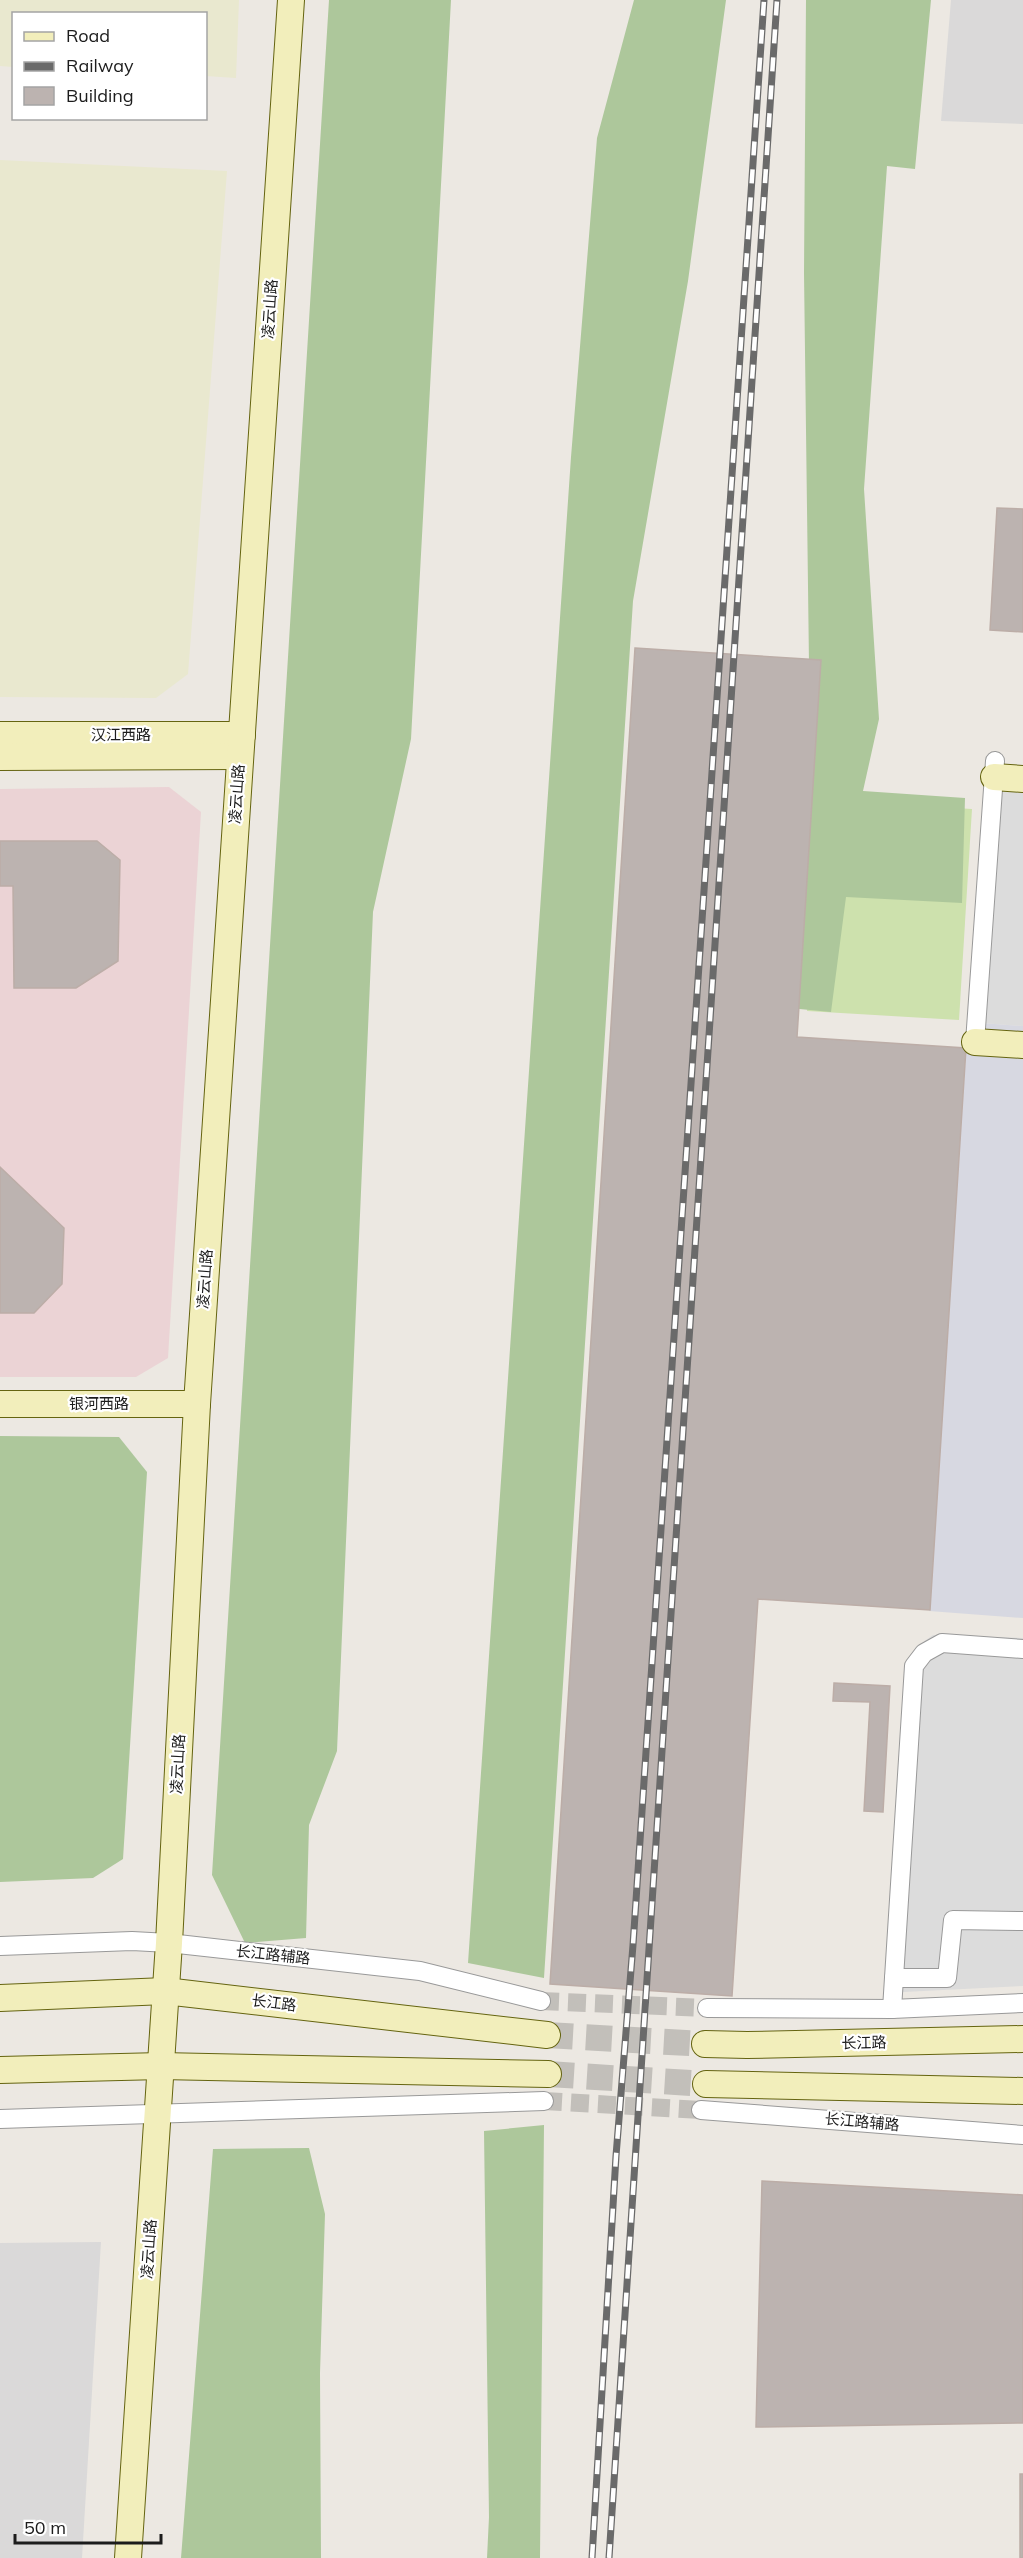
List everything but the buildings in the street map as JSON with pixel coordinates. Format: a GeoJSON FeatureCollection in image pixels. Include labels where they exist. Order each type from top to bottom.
{"type":"FeatureCollection","features":[{"type":"Feature","properties":{"kind":"street","name":"凌云山路"},"geometry":{"type":"LineString","coordinates":[[128,2558],[169,1943],[197,1404],[291,0]]}},
{"type":"Feature","properties":{"kind":"street","name":"汉江西路"},"geometry":{"type":"LineString","coordinates":[[0,735],[241,746]]}},
{"type":"Feature","properties":{"kind":"street","name":"汉江西路"},"geometry":{"type":"LineString","coordinates":[[0,757],[241,746]]}},
{"type":"Feature","properties":{"kind":"street"},"geometry":{"type":"LineString","coordinates":[[995,769],[1023,762]]}},
{"type":"Feature","properties":{"kind":"street"},"geometry":{"type":"LineString","coordinates":[[995,769],[1023,779]]}},
{"type":"Feature","properties":{"kind":"street"},"geometry":{"type":"LineString","coordinates":[[995,769],[975,1042],[1023,1045]]}},
{"type":"Feature","properties":{"kind":"street","name":"银河西路"},"geometry":{"type":"LineString","coordinates":[[0,1404],[197,1404]]}},
{"type":"Feature","properties":{"kind":"street"},"geometry":{"type":"LineString","coordinates":[[892,2009],[914,1666],[924,1653],[942,1643],[1023,1649]]}},
{"type":"Feature","properties":{"kind":"street"},"geometry":{"type":"LineString","coordinates":[[894,1978],[947,1978],[953,1920],[1023,1922]]}},
{"type":"Feature","properties":{"kind":"street","name":"长江路辅路"},"geometry":{"type":"LineString","coordinates":[[0,1946],[132,1941],[169,1943],[420,1971],[541,2001]]}},
{"type":"Feature","properties":{"kind":"street","name":"长江路"},"geometry":{"type":"LineString","coordinates":[[0,1998],[165,1990],[547,2034]]}},
{"type":"Feature","properties":{"kind":"street"},"geometry":{"type":"LineString","coordinates":[[707,2008],[892,2009],[1023,2002]]}},
{"type":"Feature","properties":{"kind":"street","name":"长江路"},"geometry":{"type":"LineString","coordinates":[[705,2044],[1023,2039]]}},
{"type":"Feature","properties":{"kind":"street"},"geometry":{"type":"LineString","coordinates":[[0,2070],[161,2066],[548,2074]]}},
{"type":"Feature","properties":{"kind":"street"},"geometry":{"type":"LineString","coordinates":[[706,2084],[1023,2091]]}},
{"type":"Feature","properties":{"kind":"street"},"geometry":{"type":"LineString","coordinates":[[0,2119],[544,2101]]}},
{"type":"Feature","properties":{"kind":"street","name":"长江路辅路"},"geometry":{"type":"LineString","coordinates":[[701,2110],[1023,2135]]}},
{"type":"Feature","properties":{"kind":"shaded area"},"geometry":{"type":"Polygon","coordinates":[[[951,0],[1023,0],[1023,124],[941,121],[951,0]]]}},
{"type":"Feature","properties":{"kind":"shaded area"},"geometry":{"type":"Polygon","coordinates":[[[169,787],[201,812],[168,1358],[136,1377],[0,1377],[0,789],[169,787]]]}},
{"type":"Feature","properties":{"kind":"shaded area"},"geometry":{"type":"Polygon","coordinates":[[[985,790],[1023,793],[1023,1026],[968,1022],[985,790]]]}},
{"type":"Feature","properties":{"kind":"shaded area"},"geometry":{"type":"Polygon","coordinates":[[[968,1022],[1023,1026],[1023,1618],[929,1611],[968,1022]]]}},
{"type":"Feature","properties":{"kind":"shaded area"},"geometry":{"type":"Polygon","coordinates":[[[933,1635],[1023,1638],[1023,1986],[884,1993],[905,1663],[916,1647],[933,1635]]]}},
{"type":"Feature","properties":{"kind":"shaded area"},"geometry":{"type":"Polygon","coordinates":[[[101,2242],[82,2558],[0,2558],[0,2243],[101,2242]]]}},
{"type":"Feature","properties":{"kind":"green space"},"geometry":{"type":"Polygon","coordinates":[[[0,0],[239,0],[236,78],[207,76],[207,12],[12,12],[12,67],[0,66],[0,0]]]}},
{"type":"Feature","properties":{"kind":"green space"},"geometry":{"type":"Polygon","coordinates":[[[329,0],[451,0],[411,739],[373,912],[337,1751],[309,1825],[306,1938],[245,1943],[212,1875],[329,0]]]}},
{"type":"Feature","properties":{"kind":"green space"},"geometry":{"type":"Polygon","coordinates":[[[634,0],[726,0],[688,281],[633,601],[544,1978],[468,1963],[571,457],[597,138],[634,0]]]}},
{"type":"Feature","properties":{"kind":"green space"},"geometry":{"type":"Polygon","coordinates":[[[806,0],[931,0],[915,169],[887,166],[864,489],[879,719],[863,791],[965,798],[962,903],[846,897],[831,1012],[789,1008],[810,743],[804,273],[806,0]]]}},
{"type":"Feature","properties":{"kind":"green space"},"geometry":{"type":"Polygon","coordinates":[[[0,160],[227,171],[188,674],[156,698],[0,697],[0,160]]]}},
{"type":"Feature","properties":{"kind":"green space"},"geometry":{"type":"Polygon","coordinates":[[[820,800],[972,809],[959,1020],[807,1011],[820,800]]]}},
{"type":"Feature","properties":{"kind":"green space"},"geometry":{"type":"Polygon","coordinates":[[[0,1436],[119,1437],[147,1472],[123,1859],[93,1878],[0,1882],[0,1436]]]}},
{"type":"Feature","properties":{"kind":"green space"},"geometry":{"type":"Polygon","coordinates":[[[544,2125],[540,2558],[487,2558],[489,2517],[484,2131],[544,2125]]]}},
{"type":"Feature","properties":{"kind":"green space"},"geometry":{"type":"Polygon","coordinates":[[[309,2148],[325,2214],[320,2373],[321,2558],[181,2558],[213,2149],[309,2148]]]}},
{"type":"Feature","properties":{"kind":"tunnel"},"geometry":{"type":"LineString","coordinates":[[541,2001],[707,2008]]}},
{"type":"Feature","properties":{"kind":"tunnel"},"geometry":{"type":"LineString","coordinates":[[547,2035],[705,2044]]}},
{"type":"Feature","properties":{"kind":"tunnel"},"geometry":{"type":"LineString","coordinates":[[548,2074],[706,2084]]}},
{"type":"Feature","properties":{"kind":"tunnel"},"geometry":{"type":"LineString","coordinates":[[544,2101],[701,2110]]}},
{"type":"Feature","properties":{"kind":"railway"},"geometry":{"type":"LineString","coordinates":[[592,2558],[616,2156],[633,1945],[764,0]]}},
{"type":"Feature","properties":{"kind":"railway"},"geometry":{"type":"LineString","coordinates":[[609,2558],[777,0]]}}]}
